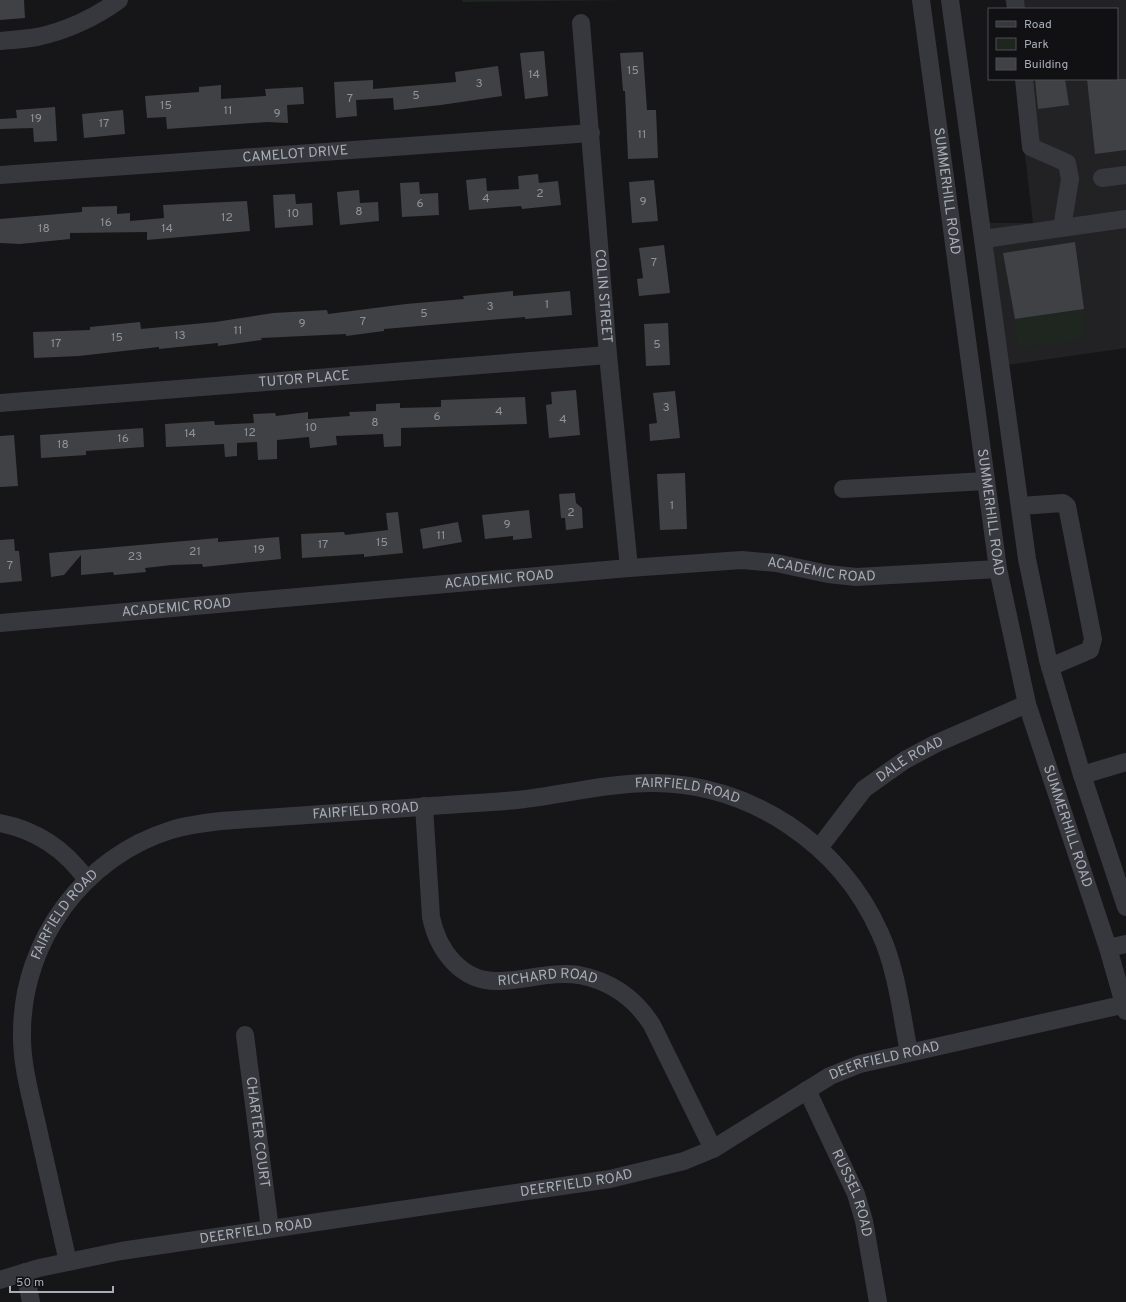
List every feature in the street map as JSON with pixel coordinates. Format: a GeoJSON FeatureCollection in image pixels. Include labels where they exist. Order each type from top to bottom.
{"type":"FeatureCollection","features":[{"type":"Feature","properties":{"kind":"street"},"geometry":{"type":"LineString","coordinates":[[0,41],[38,37],[93,16],[119,0]]}},
{"type":"Feature","properties":{"kind":"street","name":"SUMMERHILL ROAD"},"geometry":{"type":"LineString","coordinates":[[921,0],[998,568],[1027,704],[1126,1006]]}},
{"type":"Feature","properties":{"kind":"street"},"geometry":{"type":"LineString","coordinates":[[950,0],[1028,559],[1050,667],[1082,776],[1126,907]]}},
{"type":"Feature","properties":{"kind":"street","name":"COLIN STREET"},"geometry":{"type":"LineString","coordinates":[[582,23],[608,355],[629,568]]}},
{"type":"Feature","properties":{"kind":"street"},"geometry":{"type":"LineString","coordinates":[[1024,80],[1031,147],[1067,163],[1070,179],[1062,228]]}},
{"type":"Feature","properties":{"kind":"street","name":"CAMELOT DRIVE"},"geometry":{"type":"LineString","coordinates":[[0,175],[591,134]]}},
{"type":"Feature","properties":{"kind":"street"},"geometry":{"type":"LineString","coordinates":[[1102,178],[1126,175]]}},
{"type":"Feature","properties":{"kind":"street"},"geometry":{"type":"LineString","coordinates":[[984,239],[1126,219]]}},
{"type":"Feature","properties":{"kind":"street","name":"TUTOR PLACE"},"geometry":{"type":"LineString","coordinates":[[0,403],[608,355]]}},
{"type":"Feature","properties":{"kind":"street"},"geometry":{"type":"LineString","coordinates":[[842,490],[986,482]]}},
{"type":"Feature","properties":{"kind":"street"},"geometry":{"type":"LineString","coordinates":[[1020,506],[1063,503],[1066,506],[1093,639],[1090,650],[1050,667]]}},
{"type":"Feature","properties":{"kind":"street","name":"ACADEMIC ROAD"},"geometry":{"type":"LineString","coordinates":[[0,623],[629,568],[742,560],[776,563],[828,574],[856,576],[998,568]]}},
{"type":"Feature","properties":{"kind":"street","name":"DALE ROAD"},"geometry":{"type":"LineString","coordinates":[[819,848],[864,789],[905,760],[935,744],[1027,704]]}},
{"type":"Feature","properties":{"kind":"street"},"geometry":{"type":"LineString","coordinates":[[1082,776],[1126,762]]}},
{"type":"Feature","properties":{"kind":"street","name":"FAIRFIELD ROAD"},"geometry":{"type":"LineString","coordinates":[[68,1262],[26,1075],[22,1031],[27,987],[41,945],[64,906],[87,880],[111,860],[130,848],[171,830],[192,825],[221,821],[517,800],[626,785],[652,783],[678,785],[730,796],[777,817],[799,832],[819,848],[854,887],[880,933],[890,957],[909,1052]]}},
{"type":"Feature","properties":{"kind":"street","name":"RICHARD ROAD"},"geometry":{"type":"LineString","coordinates":[[424,806],[431,918],[434,932],[448,957],[458,967],[471,975],[484,980],[499,981],[558,975],[578,975],[598,980],[625,994],[640,1008],[652,1025],[714,1149]]}},
{"type":"Feature","properties":{"kind":"street"},"geometry":{"type":"LineString","coordinates":[[0,823],[26,830],[50,842],[70,859],[87,880]]}},
{"type":"Feature","properties":{"kind":"street"},"geometry":{"type":"LineString","coordinates":[[1108,948],[1126,944]]}},
{"type":"Feature","properties":{"kind":"street","name":"DEERFIELD ROAD"},"geometry":{"type":"LineString","coordinates":[[0,1280],[25,1272],[121,1251],[610,1179],[684,1161],[714,1149],[830,1076],[860,1064],[909,1052],[1126,1006]]}},
{"type":"Feature","properties":{"kind":"street","name":"CHARTER COURT"},"geometry":{"type":"LineString","coordinates":[[245,1035],[270,1230]]}},
{"type":"Feature","properties":{"kind":"street","name":"RUSSEL ROAD"},"geometry":{"type":"LineString","coordinates":[[807,1090],[856,1194],[864,1221],[878,1302]]}},
{"type":"Feature","properties":{"kind":"street"},"geometry":{"type":"LineString","coordinates":[[25,1272],[31,1302]]}},
{"type":"Feature","properties":{"kind":"shaded area"},"geometry":{"type":"Polygon","coordinates":[[[1005,0],[1126,0],[1126,348],[1008,365],[990,223],[1033,223],[1016,80],[1118,80],[1118,8],[1007,8],[1005,0]]]}},
{"type":"Feature","properties":{"kind":"green space"},"geometry":{"type":"Polygon","coordinates":[[[462,0],[629,0],[463,2],[462,0]]]}},
{"type":"Feature","properties":{"kind":"green space"},"geometry":{"type":"Polygon","coordinates":[[[1084,309],[1087,332],[1080,341],[1018,348],[1015,319],[1084,309]]]}},
{"type":"Feature","properties":{"kind":"building"},"geometry":{"type":"Polygon","coordinates":[[[0,0],[24,0],[25,18],[0,20],[0,0]]]}},
{"type":"Feature","properties":{"kind":"building"},"geometry":{"type":"Polygon","coordinates":[[[544,51],[548,96],[525,99],[520,53],[544,51]]]}},
{"type":"Feature","properties":{"kind":"building"},"geometry":{"type":"Polygon","coordinates":[[[643,52],[647,110],[656,110],[658,158],[628,159],[625,91],[623,91],[620,53],[643,52]]]}},
{"type":"Feature","properties":{"kind":"building"},"geometry":{"type":"Polygon","coordinates":[[[498,66],[502,96],[394,110],[393,98],[356,100],[357,116],[336,118],[334,82],[373,80],[373,89],[456,82],[455,72],[498,66]]]}},
{"type":"Feature","properties":{"kind":"building"},"geometry":{"type":"Polygon","coordinates":[[[1126,79],[1126,150],[1095,154],[1087,80],[1126,79]]]}},
{"type":"Feature","properties":{"kind":"building"},"geometry":{"type":"Polygon","coordinates":[[[1035,80],[1065,80],[1069,105],[1038,109],[1035,80]]]}},
{"type":"Feature","properties":{"kind":"building"},"geometry":{"type":"Polygon","coordinates":[[[221,85],[221,99],[266,96],[265,89],[303,87],[304,104],[287,105],[288,123],[267,122],[167,129],[166,117],[147,118],[145,96],[199,92],[199,87],[221,85]]]}},
{"type":"Feature","properties":{"kind":"building"},"geometry":{"type":"Polygon","coordinates":[[[55,107],[57,141],[34,142],[33,128],[0,129],[0,119],[17,118],[16,110],[55,107]]]}},
{"type":"Feature","properties":{"kind":"building"},"geometry":{"type":"Polygon","coordinates":[[[123,110],[125,134],[84,138],[82,114],[123,110]]]}},
{"type":"Feature","properties":{"kind":"building"},"geometry":{"type":"Polygon","coordinates":[[[538,174],[539,183],[558,181],[561,205],[522,209],[521,206],[469,210],[466,180],[486,178],[487,191],[519,189],[518,176],[538,174]]]}},
{"type":"Feature","properties":{"kind":"building"},"geometry":{"type":"Polygon","coordinates":[[[654,180],[658,221],[632,223],[629,182],[654,180]]]}},
{"type":"Feature","properties":{"kind":"building"},"geometry":{"type":"Polygon","coordinates":[[[419,182],[420,194],[438,193],[439,215],[402,217],[400,183],[419,182]]]}},
{"type":"Feature","properties":{"kind":"building"},"geometry":{"type":"Polygon","coordinates":[[[359,190],[360,203],[378,202],[379,221],[340,225],[337,192],[359,190]]]}},
{"type":"Feature","properties":{"kind":"building"},"geometry":{"type":"Polygon","coordinates":[[[295,194],[296,204],[312,203],[313,225],[275,228],[273,195],[295,194]]]}},
{"type":"Feature","properties":{"kind":"building"},"geometry":{"type":"Polygon","coordinates":[[[247,201],[250,231],[147,240],[147,232],[70,233],[70,239],[20,244],[0,243],[0,219],[82,212],[82,207],[117,206],[117,214],[130,213],[130,221],[164,218],[163,205],[247,201]]]}},
{"type":"Feature","properties":{"kind":"building"},"geometry":{"type":"Polygon","coordinates":[[[1075,242],[1084,309],[1015,319],[1003,253],[1075,242]]]}},
{"type":"Feature","properties":{"kind":"building"},"geometry":{"type":"Polygon","coordinates":[[[664,245],[670,293],[639,296],[637,279],[643,278],[639,248],[664,245]]]}},
{"type":"Feature","properties":{"kind":"building"},"geometry":{"type":"Polygon","coordinates":[[[513,291],[513,296],[570,291],[572,315],[525,319],[525,317],[384,329],[384,331],[346,336],[346,334],[261,338],[262,340],[218,346],[218,343],[159,349],[159,347],[79,356],[34,358],[33,332],[90,330],[90,327],[140,322],[141,329],[215,322],[273,313],[327,310],[328,314],[406,304],[464,299],[463,296],[513,291]]]}},
{"type":"Feature","properties":{"kind":"building"},"geometry":{"type":"Polygon","coordinates":[[[668,323],[670,365],[646,366],[644,324],[668,323]]]}},
{"type":"Feature","properties":{"kind":"building"},"geometry":{"type":"Polygon","coordinates":[[[576,390],[580,435],[549,438],[546,405],[552,404],[551,392],[576,390]]]}},
{"type":"Feature","properties":{"kind":"building"},"geometry":{"type":"Polygon","coordinates":[[[675,391],[680,438],[650,441],[649,424],[657,423],[653,393],[675,391]]]}},
{"type":"Feature","properties":{"kind":"building"},"geometry":{"type":"Polygon","coordinates":[[[525,397],[527,424],[401,428],[401,446],[384,447],[383,434],[336,436],[337,445],[310,448],[309,437],[277,440],[277,459],[258,460],[257,442],[237,443],[237,456],[225,457],[224,444],[166,447],[165,424],[214,421],[215,425],[254,423],[253,414],[275,413],[276,416],[308,412],[308,419],[350,416],[349,412],[376,411],[376,404],[400,403],[400,408],[441,407],[441,400],[525,397]]]}},
{"type":"Feature","properties":{"kind":"building"},"geometry":{"type":"Polygon","coordinates":[[[143,428],[144,447],[86,451],[86,455],[41,458],[40,435],[143,428]]]}},
{"type":"Feature","properties":{"kind":"building"},"geometry":{"type":"Polygon","coordinates":[[[14,435],[18,486],[0,487],[0,436],[14,435]]]}},
{"type":"Feature","properties":{"kind":"building"},"geometry":{"type":"Polygon","coordinates":[[[685,473],[687,529],[660,530],[657,474],[685,473]]]}},
{"type":"Feature","properties":{"kind":"building"},"geometry":{"type":"Polygon","coordinates":[[[575,493],[576,503],[582,508],[583,528],[566,530],[565,518],[561,518],[559,494],[575,493]]]}},
{"type":"Feature","properties":{"kind":"building"},"geometry":{"type":"Polygon","coordinates":[[[529,510],[532,538],[513,540],[513,536],[485,539],[482,515],[529,510]]]}},
{"type":"Feature","properties":{"kind":"building"},"geometry":{"type":"Polygon","coordinates":[[[398,512],[403,553],[364,557],[364,554],[302,558],[301,534],[344,532],[345,535],[388,530],[386,513],[398,512]]]}},
{"type":"Feature","properties":{"kind":"building"},"geometry":{"type":"Polygon","coordinates":[[[458,522],[462,542],[423,549],[420,529],[458,522]]]}},
{"type":"Feature","properties":{"kind":"building"},"geometry":{"type":"Polygon","coordinates":[[[279,537],[281,559],[203,567],[202,564],[172,565],[145,568],[146,572],[114,575],[113,572],[81,575],[81,555],[64,575],[51,577],[49,553],[218,538],[218,542],[279,537]]]}},
{"type":"Feature","properties":{"kind":"building"},"geometry":{"type":"Polygon","coordinates":[[[14,539],[15,551],[19,551],[22,581],[0,583],[0,540],[14,539]]]}}]}
